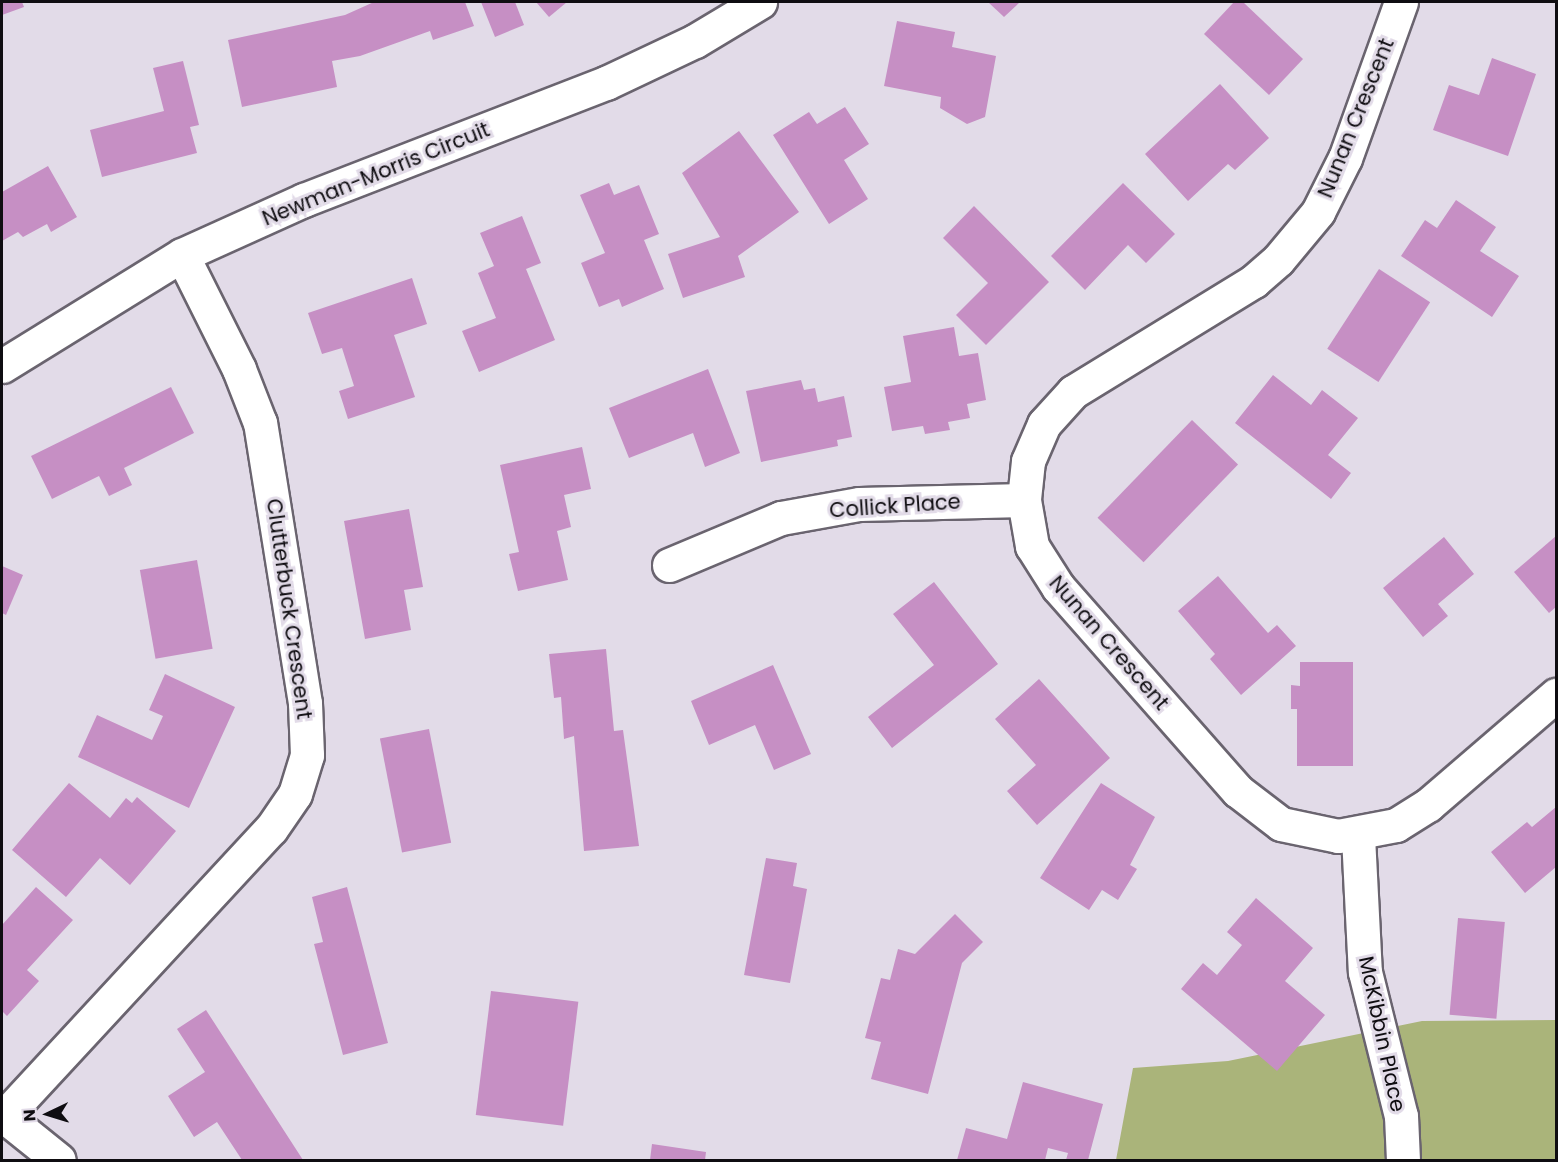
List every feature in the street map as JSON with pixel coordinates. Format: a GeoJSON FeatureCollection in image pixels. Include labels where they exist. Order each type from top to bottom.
{"type":"FeatureCollection","features":[{"type":"Feature","properties":{"kind":"street","name":"Newman-Morris Circuit"},"geometry":{"type":"LineString","coordinates":[[2,366],[182,255],[304,200],[606,82],[695,41],[760,2]]}},
{"type":"Feature","properties":{"kind":"street","name":"Nunan Crescent"},"geometry":{"type":"LineString","coordinates":[[1401,2],[1345,158],[1318,212],[1254,281],[1073,392],[1044,424],[1028,461],[1024,500],[1032,546],[1058,587],[1238,791],[1281,824],[1338,836],[1358,836],[1396,825],[1428,805],[1557,695]]}},
{"type":"Feature","properties":{"kind":"street","name":"Clutterbuck Crescent"},"geometry":{"type":"LineString","coordinates":[[3,1118],[271,830],[295,794],[307,755],[305,703],[260,423],[239,369],[182,255]]}},
{"type":"Feature","properties":{"kind":"street","name":"Collick Place"},"geometry":{"type":"LineString","coordinates":[[669,565],[781,518],[859,504],[1024,500]]}},
{"type":"Feature","properties":{"kind":"street","name":"McKibbin Place"},"geometry":{"type":"LineString","coordinates":[[1358,836],[1365,972],[1401,1116],[1403,1161]]}},
{"type":"Feature","properties":{"kind":"street"},"geometry":{"type":"LineString","coordinates":[[3,1118],[59,1161]]}},
{"type":"Feature","properties":{"kind":"green space"},"geometry":{"type":"Polygon","coordinates":[[[1556,1020],[1556,1160],[1116,1160],[1133,1068],[1228,1061],[1422,1021],[1556,1020]]]}},
{"type":"Feature","properties":{"kind":"building"},"geometry":{"type":"Polygon","coordinates":[[[2,2],[22,2],[24,7],[2,15],[2,2]]]}},
{"type":"Feature","properties":{"kind":"building"},"geometry":{"type":"Polygon","coordinates":[[[374,2],[465,2],[474,26],[433,40],[430,31],[360,56],[332,61],[337,87],[242,107],[228,40],[345,15],[374,2]]]}},
{"type":"Feature","properties":{"kind":"building"},"geometry":{"type":"Polygon","coordinates":[[[481,2],[515,2],[524,25],[495,37],[481,2]]]}},
{"type":"Feature","properties":{"kind":"building"},"geometry":{"type":"Polygon","coordinates":[[[536,2],[567,2],[549,17],[536,2]]]}},
{"type":"Feature","properties":{"kind":"building"},"geometry":{"type":"Polygon","coordinates":[[[988,2],[1020,2],[1004,17],[988,2]]]}},
{"type":"Feature","properties":{"kind":"building"},"geometry":{"type":"Polygon","coordinates":[[[1234,2],[1243,2],[1303,59],[1269,95],[1204,34],[1234,2]]]}},
{"type":"Feature","properties":{"kind":"building"},"geometry":{"type":"Polygon","coordinates":[[[897,21],[955,32],[952,47],[996,56],[985,117],[967,124],[940,108],[941,97],[884,86],[897,21]]]}},
{"type":"Feature","properties":{"kind":"building"},"geometry":{"type":"Polygon","coordinates":[[[1492,58],[1536,74],[1508,156],[1433,130],[1449,85],[1479,95],[1492,58]]]}},
{"type":"Feature","properties":{"kind":"building"},"geometry":{"type":"Polygon","coordinates":[[[183,61],[199,125],[190,127],[197,153],[102,177],[90,130],[164,111],[153,68],[183,61]]]}},
{"type":"Feature","properties":{"kind":"building"},"geometry":{"type":"Polygon","coordinates":[[[1220,84],[1269,138],[1235,170],[1228,164],[1188,201],[1145,154],[1220,84]]]}},
{"type":"Feature","properties":{"kind":"building"},"geometry":{"type":"Polygon","coordinates":[[[845,107],[869,144],[844,160],[868,199],[829,224],[773,135],[809,112],[817,124],[845,107]]]}},
{"type":"Feature","properties":{"kind":"building"},"geometry":{"type":"Polygon","coordinates":[[[739,131],[799,212],[738,256],[745,277],[683,298],[668,254],[720,237],[682,173],[739,131]]]}},
{"type":"Feature","properties":{"kind":"building"},"geometry":{"type":"Polygon","coordinates":[[[48,166],[77,217],[51,232],[47,224],[23,237],[18,232],[2,241],[2,192],[48,166]]]}},
{"type":"Feature","properties":{"kind":"building"},"geometry":{"type":"Polygon","coordinates":[[[609,183],[614,195],[639,185],[659,234],[644,240],[664,289],[622,307],[619,299],[599,307],[581,263],[605,253],[580,195],[609,183]]]}},
{"type":"Feature","properties":{"kind":"building"},"geometry":{"type":"Polygon","coordinates":[[[1123,183],[1175,234],[1146,263],[1128,245],[1085,290],[1051,256],[1123,183]]]}},
{"type":"Feature","properties":{"kind":"building"},"geometry":{"type":"Polygon","coordinates":[[[1456,200],[1496,227],[1480,251],[1519,276],[1492,317],[1401,256],[1425,220],[1437,228],[1456,200]]]}},
{"type":"Feature","properties":{"kind":"building"},"geometry":{"type":"Polygon","coordinates":[[[974,206],[1049,282],[986,345],[956,315],[988,283],[943,238],[974,206]]]}},
{"type":"Feature","properties":{"kind":"building"},"geometry":{"type":"Polygon","coordinates":[[[522,216],[541,263],[526,269],[555,340],[479,372],[462,331],[496,318],[478,273],[494,266],[480,233],[522,216]]]}},
{"type":"Feature","properties":{"kind":"building"},"geometry":{"type":"Polygon","coordinates":[[[1379,269],[1430,302],[1378,382],[1327,349],[1379,269]]]}},
{"type":"Feature","properties":{"kind":"building"},"geometry":{"type":"Polygon","coordinates":[[[412,278],[427,324],[394,335],[415,397],[348,419],[339,391],[354,386],[342,348],[322,354],[308,313],[412,278]]]}},
{"type":"Feature","properties":{"kind":"building"},"geometry":{"type":"Polygon","coordinates":[[[954,327],[959,356],[978,353],[986,400],[967,404],[970,418],[948,422],[950,430],[925,434],[923,426],[892,431],[884,387],[911,382],[903,336],[954,327]]]}},
{"type":"Feature","properties":{"kind":"building"},"geometry":{"type":"Polygon","coordinates":[[[708,369],[740,453],[705,467],[693,433],[629,458],[609,408],[708,369]]]}},
{"type":"Feature","properties":{"kind":"building"},"geometry":{"type":"Polygon","coordinates":[[[1273,375],[1311,405],[1322,390],[1358,418],[1328,455],[1351,473],[1331,499],[1235,423],[1273,375]]]}},
{"type":"Feature","properties":{"kind":"building"},"geometry":{"type":"Polygon","coordinates":[[[801,380],[804,390],[815,388],[818,402],[844,396],[852,437],[837,440],[838,446],[761,462],[746,391],[801,380]]]}},
{"type":"Feature","properties":{"kind":"building"},"geometry":{"type":"Polygon","coordinates":[[[171,387],[194,433],[124,468],[132,485],[109,496],[99,476],[52,499],[31,456],[171,387]]]}},
{"type":"Feature","properties":{"kind":"building"},"geometry":{"type":"Polygon","coordinates":[[[1192,420],[1238,464],[1144,562],[1098,518],[1192,420]]]}},
{"type":"Feature","properties":{"kind":"building"},"geometry":{"type":"Polygon","coordinates":[[[582,447],[591,489],[564,495],[571,527],[557,531],[568,580],[518,591],[509,554],[519,552],[500,465],[582,447]]]}},
{"type":"Feature","properties":{"kind":"building"},"geometry":{"type":"Polygon","coordinates":[[[409,509],[423,587],[404,590],[411,630],[365,639],[344,521],[409,509]]]}},
{"type":"Feature","properties":{"kind":"building"},"geometry":{"type":"Polygon","coordinates":[[[1556,536],[1556,607],[1549,613],[1514,572],[1556,536]]]}},
{"type":"Feature","properties":{"kind":"building"},"geometry":{"type":"Polygon","coordinates":[[[1444,537],[1474,574],[1438,604],[1448,616],[1423,637],[1383,588],[1444,537]]]}},
{"type":"Feature","properties":{"kind":"building"},"geometry":{"type":"Polygon","coordinates":[[[197,560],[213,649],[156,659],[140,570],[197,560]]]}},
{"type":"Feature","properties":{"kind":"building"},"geometry":{"type":"Polygon","coordinates":[[[2,566],[23,575],[6,615],[2,613],[2,566]]]}},
{"type":"Feature","properties":{"kind":"building"},"geometry":{"type":"Polygon","coordinates":[[[1218,576],[1268,633],[1277,625],[1296,646],[1241,695],[1210,659],[1215,654],[1178,611],[1218,576]]]}},
{"type":"Feature","properties":{"kind":"building"},"geometry":{"type":"Polygon","coordinates":[[[934,582],[998,664],[892,748],[868,717],[934,665],[893,614],[934,582]]]}},
{"type":"Feature","properties":{"kind":"building"},"geometry":{"type":"Polygon","coordinates":[[[606,649],[614,731],[623,730],[639,846],[584,851],[574,736],[564,739],[561,697],[554,698],[549,654],[606,649]]]}},
{"type":"Feature","properties":{"kind":"building"},"geometry":{"type":"Polygon","coordinates":[[[1300,662],[1353,662],[1353,766],[1297,766],[1297,709],[1291,709],[1291,685],[1300,686],[1300,662]]]}},
{"type":"Feature","properties":{"kind":"building"},"geometry":{"type":"Polygon","coordinates":[[[773,665],[811,754],[774,770],[755,725],[709,745],[691,701],[773,665]]]}},
{"type":"Feature","properties":{"kind":"building"},"geometry":{"type":"Polygon","coordinates":[[[165,674],[235,707],[189,808],[78,757],[97,715],[152,740],[163,716],[149,710],[165,674]]]}},
{"type":"Feature","properties":{"kind":"building"},"geometry":{"type":"Polygon","coordinates":[[[1039,679],[1110,758],[1037,825],[1007,791],[1036,765],[995,719],[1039,679]]]}},
{"type":"Feature","properties":{"kind":"building"},"geometry":{"type":"Polygon","coordinates":[[[429,729],[451,843],[402,852],[380,739],[429,729]]]}},
{"type":"Feature","properties":{"kind":"building"},"geometry":{"type":"Polygon","coordinates":[[[69,783],[110,818],[126,798],[132,803],[137,797],[176,831],[130,885],[100,858],[66,897],[12,850],[69,783]]]}},
{"type":"Feature","properties":{"kind":"building"},"geometry":{"type":"Polygon","coordinates":[[[1101,783],[1155,817],[1130,865],[1137,869],[1118,900],[1102,890],[1089,910],[1040,878],[1101,783]]]}},
{"type":"Feature","properties":{"kind":"building"},"geometry":{"type":"Polygon","coordinates":[[[1556,807],[1556,867],[1525,893],[1491,852],[1527,822],[1532,827],[1556,807]]]}},
{"type":"Feature","properties":{"kind":"building"},"geometry":{"type":"Polygon","coordinates":[[[766,858],[797,863],[793,886],[807,889],[790,983],[744,975],[766,858]]]}},
{"type":"Feature","properties":{"kind":"building"},"geometry":{"type":"Polygon","coordinates":[[[36,887],[73,920],[27,970],[39,981],[7,1016],[2,1011],[2,925],[36,887]]]}},
{"type":"Feature","properties":{"kind":"building"},"geometry":{"type":"Polygon","coordinates":[[[347,887],[388,1043],[343,1055],[314,944],[323,942],[312,897],[347,887]]]}},
{"type":"Feature","properties":{"kind":"building"},"geometry":{"type":"Polygon","coordinates":[[[1256,898],[1313,948],[1285,981],[1325,1015],[1277,1071],[1181,989],[1203,963],[1217,975],[1242,945],[1227,932],[1256,898]]]}},
{"type":"Feature","properties":{"kind":"building"},"geometry":{"type":"Polygon","coordinates":[[[955,914],[983,942],[962,963],[928,1094],[871,1079],[881,1042],[865,1038],[881,978],[890,980],[898,949],[915,954],[955,914]]]}},
{"type":"Feature","properties":{"kind":"building"},"geometry":{"type":"Polygon","coordinates":[[[1458,918],[1505,922],[1496,1019],[1450,1015],[1458,918]]]}},
{"type":"Feature","properties":{"kind":"building"},"geometry":{"type":"Polygon","coordinates":[[[491,991],[578,1002],[563,1126],[476,1115],[491,991]]]}},
{"type":"Feature","properties":{"kind":"building"},"geometry":{"type":"Polygon","coordinates":[[[206,1010],[303,1160],[242,1160],[217,1122],[194,1137],[168,1096],[205,1072],[177,1029],[206,1010]]]}},
{"type":"Feature","properties":{"kind":"building"},"geometry":{"type":"Polygon","coordinates":[[[1023,1082],[1103,1104],[1088,1160],[1066,1160],[1068,1153],[1048,1148],[1045,1160],[957,1160],[966,1128],[1007,1139],[1023,1082]]]}},
{"type":"Feature","properties":{"kind":"building"},"geometry":{"type":"Polygon","coordinates":[[[652,1144],[706,1152],[705,1160],[650,1160],[652,1144]]]}}]}
